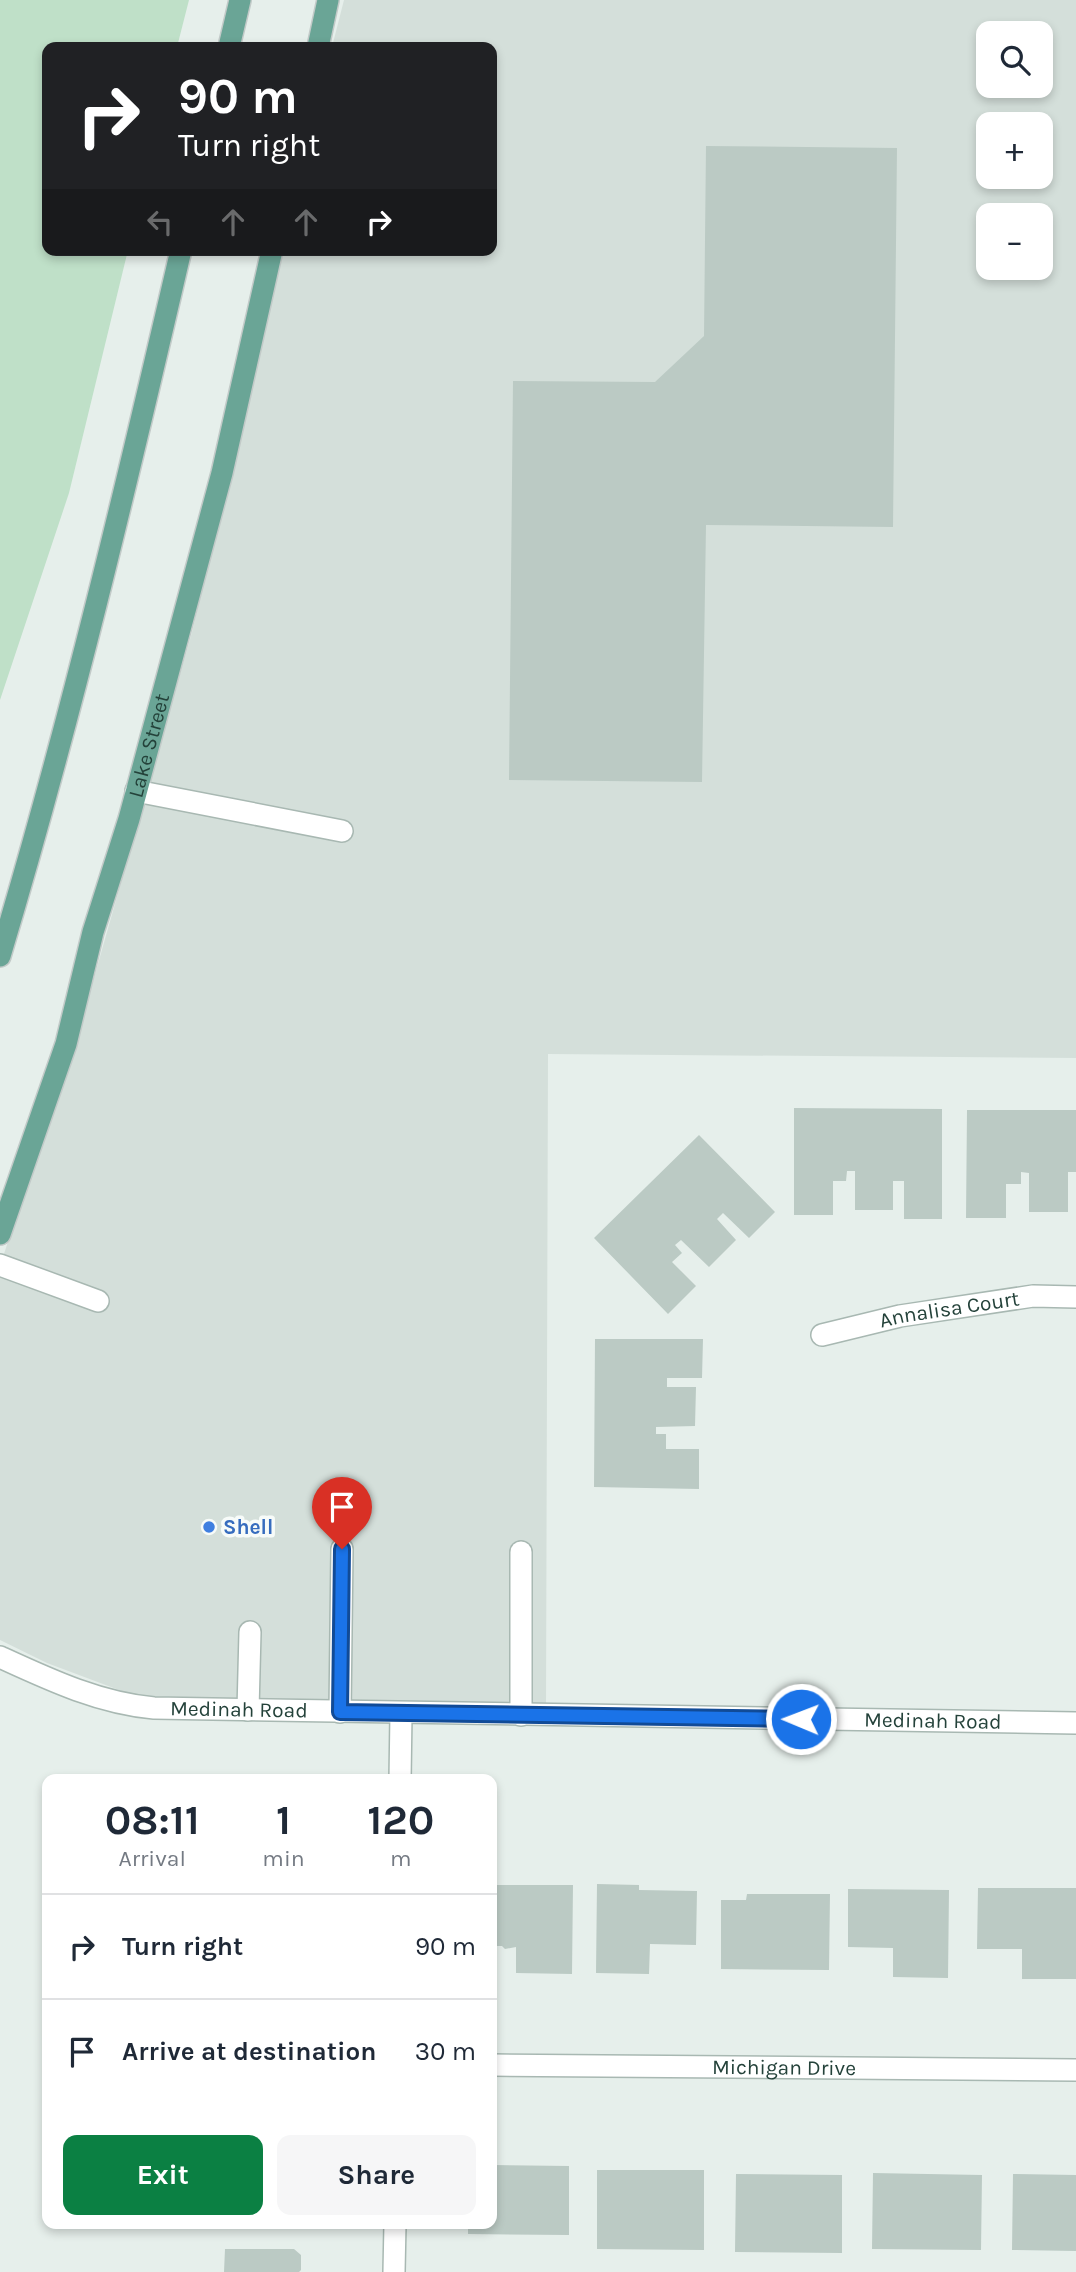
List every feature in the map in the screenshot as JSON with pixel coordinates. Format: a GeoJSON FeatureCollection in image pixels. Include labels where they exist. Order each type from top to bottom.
{"type":"FeatureCollection","features":[{"type":"Feature","properties":{"kind":"main road"},"geometry":{"type":"LineString","coordinates":[[230,42],[240,0]]}},
{"type":"Feature","properties":{"kind":"main road"},"geometry":{"type":"LineString","coordinates":[[319,42],[328,0]]}},
{"type":"Feature","properties":{"kind":"main road"},"geometry":{"type":"LineString","coordinates":[[0,956],[42,816],[120,512],[180,256]]}},
{"type":"Feature","properties":{"kind":"main road","name":"Lake Street"},"geometry":{"type":"LineString","coordinates":[[0,1234],[66,1044],[93,932],[136,791],[222,473],[271,256]]}},
{"type":"Feature","properties":{"kind":"street"},"geometry":{"type":"LineString","coordinates":[[136,791],[342,831]]}},
{"type":"Feature","properties":{"kind":"street"},"geometry":{"type":"LineString","coordinates":[[0,1265],[98,1301]]}},
{"type":"Feature","properties":{"kind":"street","name":"Annalisa Court"},"geometry":{"type":"LineString","coordinates":[[822,1335],[900,1315],[1033,1296],[1076,1297]]}},
{"type":"Feature","properties":{"kind":"street"},"geometry":{"type":"LineString","coordinates":[[340,1712],[342,1549]]}},
{"type":"Feature","properties":{"kind":"street"},"geometry":{"type":"LineString","coordinates":[[520,1552],[521,1715]]}},
{"type":"Feature","properties":{"kind":"street"},"geometry":{"type":"LineString","coordinates":[[248,1710],[250,1632]]}},
{"type":"Feature","properties":{"kind":"street","name":"Medinah Road"},"geometry":{"type":"LineString","coordinates":[[0,1657],[82,1692],[127,1705],[401,1714],[1076,1723]]}},
{"type":"Feature","properties":{"kind":"street"},"geometry":{"type":"LineString","coordinates":[[400,1774],[401,1714]]}},
{"type":"Feature","properties":{"kind":"street","name":"Michigan Drive"},"geometry":{"type":"LineString","coordinates":[[497,2065],[1076,2070]]}},
{"type":"Feature","properties":{"kind":"street"},"geometry":{"type":"LineString","coordinates":[[394,2272],[395,2229]]}},
{"type":"Feature","properties":{"kind":"shaded area"},"geometry":{"type":"Polygon","coordinates":[[[344,0],[1076,0],[1076,1058],[548,1054],[546,1707],[135,1696],[47,1663],[0,1640],[0,1266],[88,999],[192,632],[283,256],[497,256],[497,42],[333,42],[344,0]]]}},
{"type":"Feature","properties":{"kind":"green space"},"geometry":{"type":"Polygon","coordinates":[[[0,0],[189,0],[178,42],[42,42],[42,256],[127,256],[69,493],[0,700],[0,0]]]}},
{"type":"Feature","properties":{"kind":"building"},"geometry":{"type":"Polygon","coordinates":[[[706,146],[897,148],[893,527],[706,525],[702,782],[509,780],[513,381],[655,382],[704,336],[706,146]]]}},
{"type":"Feature","properties":{"kind":"building"},"geometry":{"type":"Polygon","coordinates":[[[794,1108],[942,1109],[942,1219],[904,1219],[904,1181],[893,1181],[893,1210],[855,1210],[855,1171],[847,1171],[846,1181],[833,1181],[833,1215],[794,1215],[794,1108]]]}},
{"type":"Feature","properties":{"kind":"building"},"geometry":{"type":"Polygon","coordinates":[[[967,1110],[1076,1110],[1076,1172],[1068,1172],[1068,1212],[1029,1212],[1029,1173],[1021,1172],[1021,1184],[1006,1184],[1006,1218],[966,1218],[967,1110]]]}},
{"type":"Feature","properties":{"kind":"building"},"geometry":{"type":"Polygon","coordinates":[[[699,1135],[775,1212],[749,1238],[723,1213],[717,1219],[736,1240],[709,1267],[681,1240],[675,1245],[682,1253],[672,1262],[696,1286],[668,1314],[594,1238],[699,1135]]]}},
{"type":"Feature","properties":{"kind":"building"},"geometry":{"type":"Polygon","coordinates":[[[595,1339],[703,1339],[702,1378],[667,1378],[667,1387],[696,1387],[695,1426],[656,1427],[656,1434],[666,1434],[666,1449],[699,1449],[699,1489],[594,1487],[595,1339]]]}},
{"type":"Feature","properties":{"kind":"building"},"geometry":{"type":"Polygon","coordinates":[[[597,1884],[639,1885],[639,1890],[697,1891],[696,1945],[650,1944],[649,1974],[596,1973],[597,1884]]]}},
{"type":"Feature","properties":{"kind":"building"},"geometry":{"type":"Polygon","coordinates":[[[497,1885],[573,1885],[572,1974],[516,1973],[516,1947],[505,1949],[497,1946],[497,1885]]]}},
{"type":"Feature","properties":{"kind":"building"},"geometry":{"type":"Polygon","coordinates":[[[978,1888],[1076,1888],[1076,1979],[1022,1979],[1022,1949],[977,1949],[978,1888]]]}},
{"type":"Feature","properties":{"kind":"building"},"geometry":{"type":"Polygon","coordinates":[[[848,1889],[949,1890],[948,1978],[893,1977],[893,1948],[848,1947],[848,1889]]]}},
{"type":"Feature","properties":{"kind":"building"},"geometry":{"type":"Polygon","coordinates":[[[747,1894],[830,1894],[829,1970],[721,1969],[721,1900],[746,1900],[747,1894]]]}},
{"type":"Feature","properties":{"kind":"building"},"geometry":{"type":"Polygon","coordinates":[[[497,2165],[569,2166],[569,2235],[468,2234],[468,2229],[497,2229],[497,2165]]]}},
{"type":"Feature","properties":{"kind":"building"},"geometry":{"type":"Polygon","coordinates":[[[597,2170],[704,2170],[704,2250],[597,2249],[597,2170]]]}},
{"type":"Feature","properties":{"kind":"building"},"geometry":{"type":"Polygon","coordinates":[[[873,2173],[982,2175],[981,2250],[872,2249],[873,2173]]]}},
{"type":"Feature","properties":{"kind":"building"},"geometry":{"type":"Polygon","coordinates":[[[736,2174],[842,2175],[842,2253],[735,2252],[736,2174]]]}},
{"type":"Feature","properties":{"kind":"building"},"geometry":{"type":"Polygon","coordinates":[[[1013,2174],[1076,2175],[1076,2251],[1012,2250],[1013,2174]]]}},
{"type":"Feature","properties":{"kind":"building"},"geometry":{"type":"Polygon","coordinates":[[[225,2249],[294,2249],[301,2255],[301,2270],[224,2272],[225,2249]]]}},
{"type":"Feature","properties":{"kind":"place","name":"Shell"},"geometry":{"type":"Point","coordinates":[209,1527]}},
{"type":"Feature","properties":{"kind":"route"},"geometry":{"type":"LineString","coordinates":[[342,1549],[340,1712],[801,1719]]}}]}
